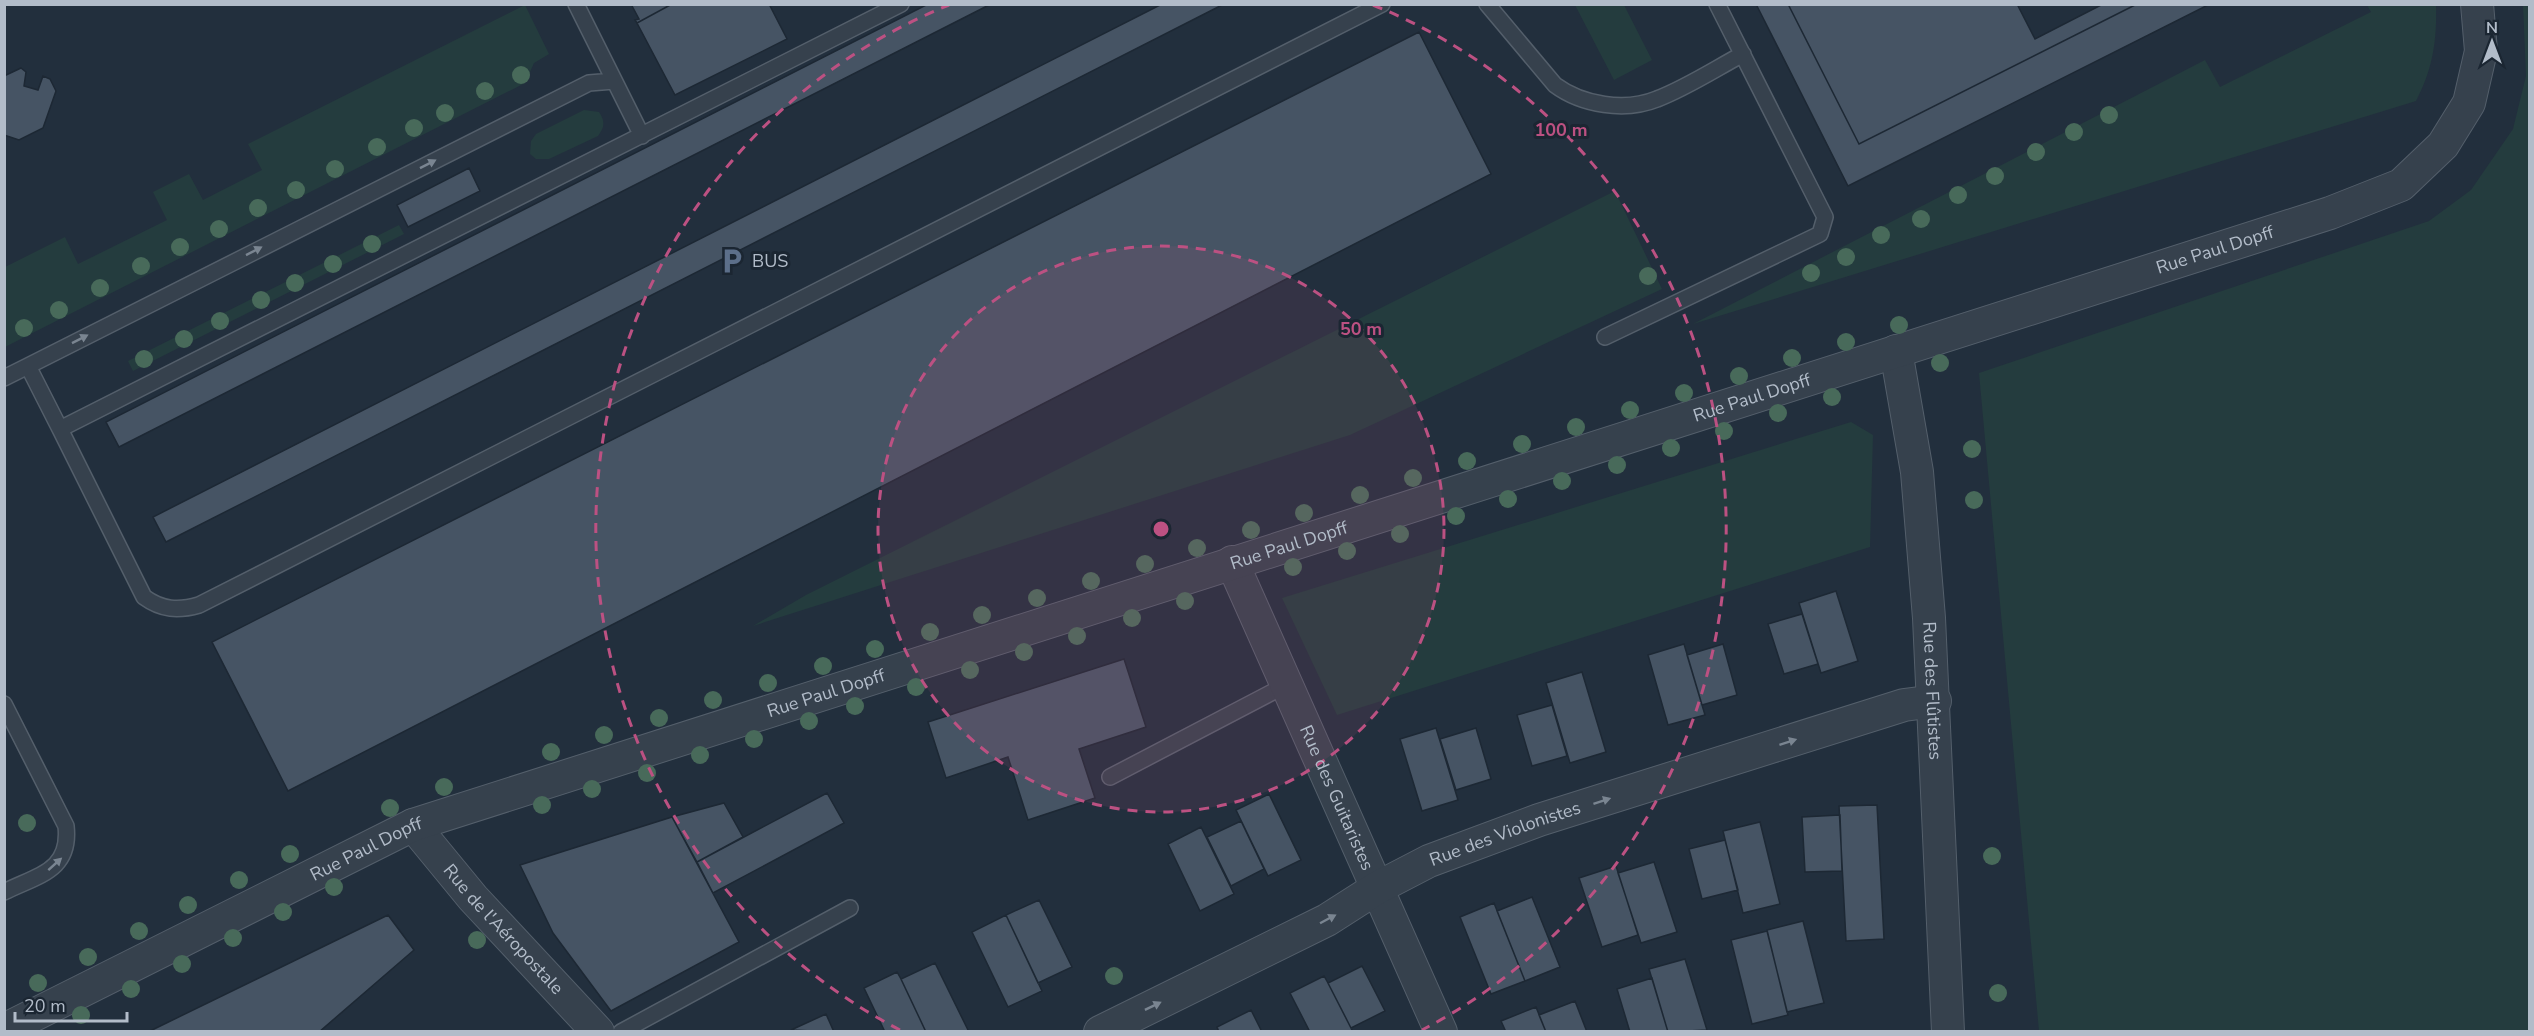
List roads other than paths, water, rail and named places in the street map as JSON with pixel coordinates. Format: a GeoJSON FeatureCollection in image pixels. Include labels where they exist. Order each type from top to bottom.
{"type":"FeatureCollection","features":[{"type":"Feature","properties":{"kind":"street","name":"Rue Paul Dopff"},"geometry":{"type":"LineString","coordinates":[[4,1030],[413,825],[2330,213],[2402,184],[2443,145],[2469,103],[2481,51],[2477,4]]}},
{"type":"Feature","properties":{"kind":"street","name":"Rue des Flûtistes"},"geometry":{"type":"LineString","coordinates":[[1896,351],[1917,472],[1935,701],[1948,1032]]}},
{"type":"Feature","properties":{"kind":"street","name":"Rue des Guitaristes"},"geometry":{"type":"LineString","coordinates":[[1232,562],[1441,1032]]}},
{"type":"Feature","properties":{"kind":"street","name":"Rue des Violonistes"},"geometry":{"type":"LineString","coordinates":[[1100,1032],[1327,920],[1377,888],[1429,861],[1539,820],[1904,705],[1935,701]]}},
{"type":"Feature","properties":{"kind":"street","name":"Rue de l'Aéropostale"},"geometry":{"type":"LineString","coordinates":[[413,825],[473,898],[598,1032]]}},
{"type":"Feature","properties":{"kind":"lane"},"geometry":{"type":"LineString","coordinates":[[576,4],[642,135]]}},
{"type":"Feature","properties":{"kind":"lane"},"geometry":{"type":"LineString","coordinates":[[60,429],[901,4]]}},
{"type":"Feature","properties":{"kind":"lane"},"geometry":{"type":"LineString","coordinates":[[28,366],[144,597],[163,608],[177,610],[199,605],[1382,4]]}},
{"type":"Feature","properties":{"kind":"lane"},"geometry":{"type":"LineString","coordinates":[[1486,4],[1555,85],[1588,101],[1632,105],[1656,100],[1743,54]]}},
{"type":"Feature","properties":{"kind":"lane"},"geometry":{"type":"LineString","coordinates":[[1605,337],[1820,234],[1825,217],[1717,4]]}},
{"type":"Feature","properties":{"kind":"lane"},"geometry":{"type":"LineString","coordinates":[[4,378],[588,83],[614,81]]}},
{"type":"Feature","properties":{"kind":"lane"},"geometry":{"type":"LineString","coordinates":[[1110,777],[1286,685]]}},
{"type":"Feature","properties":{"kind":"lane"},"geometry":{"type":"LineString","coordinates":[[4,704],[66,826],[68,837],[67,849],[60,862],[51,869],[4,892]]}},
{"type":"Feature","properties":{"kind":"lane"},"geometry":{"type":"LineString","coordinates":[[621,1032],[850,908]]}},
{"type":"Feature","properties":{"kind":"place","name":"BUS"},"geometry":{"type":"Point","coordinates":[732,261]}}]}
